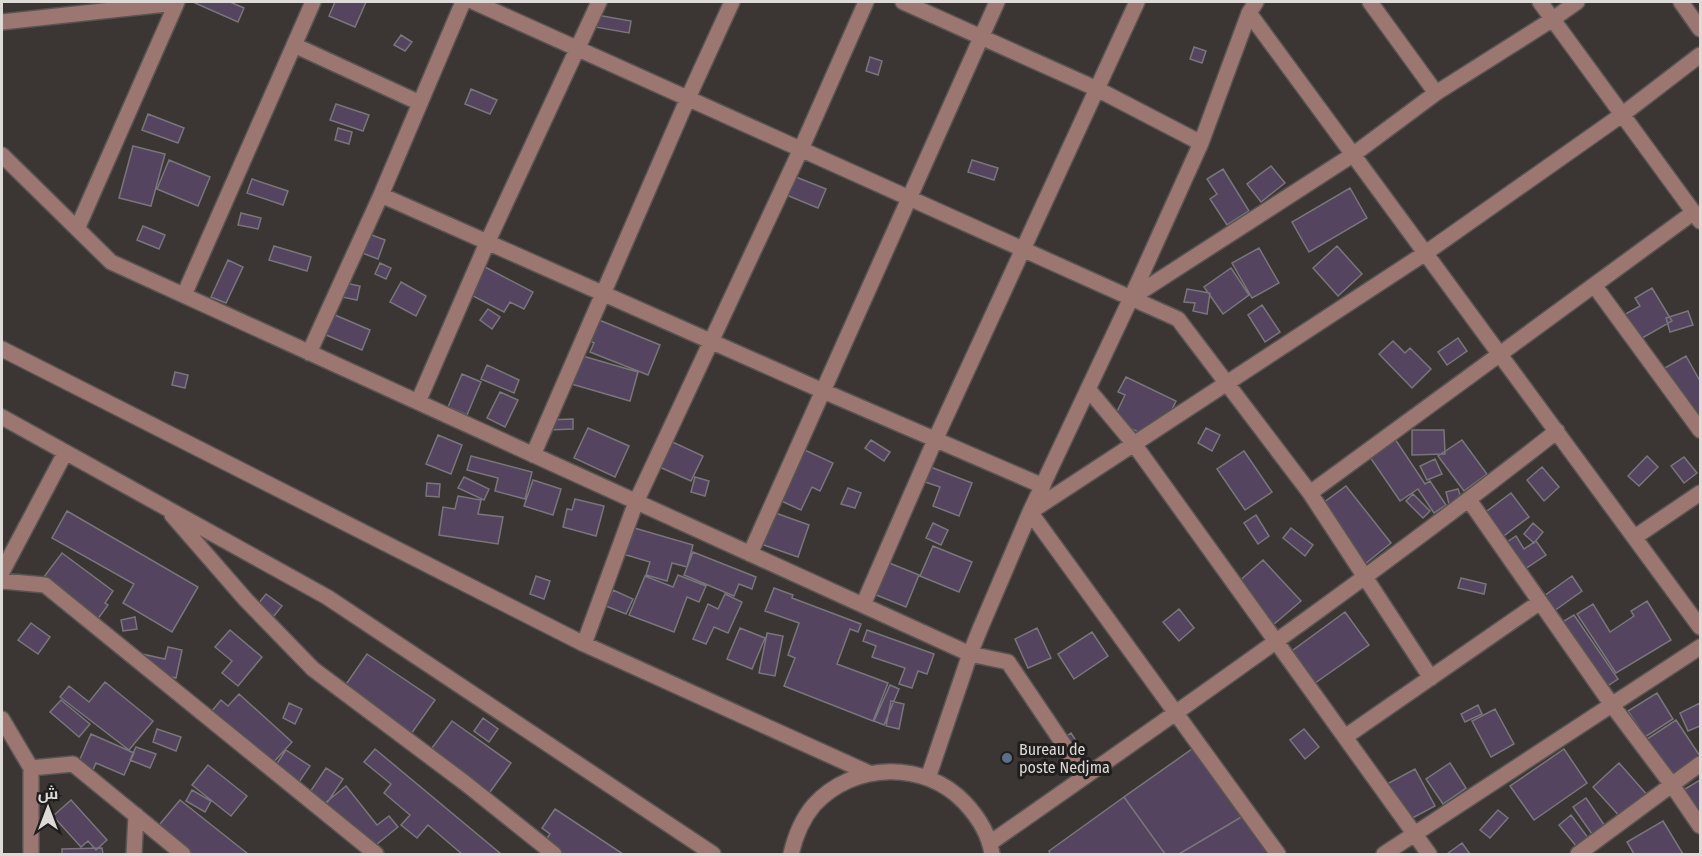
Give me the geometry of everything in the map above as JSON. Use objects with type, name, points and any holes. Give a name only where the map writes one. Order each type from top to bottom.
[{"type":"street","points":[[2,22],[177,2],[77,229]]},
{"type":"street","points":[[183,295],[313,2]]},
{"type":"street","points":[[309,353],[381,195],[463,2]]},
{"type":"street","points":[[474,2],[1178,319],[1310,493],[1431,678]]},
{"type":"street","points":[[418,402],[487,243],[599,2]]},
{"type":"street","points":[[533,455],[732,2]]},
{"type":"street","points":[[584,644],[636,502],[801,149],[866,2]]},
{"type":"street","points":[[903,2],[1097,89],[1201,143]]},
{"type":"street","points":[[750,554],[997,2]]},
{"type":"street","points":[[863,605],[935,440],[1137,2]]},
{"type":"street","points":[[1370,2],[1436,93]]},
{"type":"street","points":[[1310,493],[1594,285],[1697,217],[1540,2]]},
{"type":"street","points":[[1131,298],[1354,154],[1436,93],[1553,20],[1577,2]]},
{"type":"street","points":[[1681,2],[1701,29]]},
{"type":"street","points":[[928,778],[970,654],[1030,512],[1201,143],[1253,7]]},
{"type":"street","points":[[1253,7],[1354,154],[1701,627]]},
{"type":"street","points":[[294,45],[420,103]]},
{"type":"street","points":[[1030,512],[1427,252],[1623,114],[1701,55]]},
{"type":"street","points":[[2,155],[111,262],[970,654],[1008,662],[1085,776]]},
{"type":"street","points":[[381,195],[1043,486]]},
{"type":"street","points":[[1594,285],[1701,430]]},
{"type":"street","points":[[2,349],[584,644],[869,773]]},
{"type":"street","points":[[1088,389],[1134,444],[1429,855]]},
{"type":"street","points":[[2,417],[327,597],[713,855]]},
{"type":"street","points":[[791,855],[795,835],[814,806],[841,784],[869,773],[899,771],[928,778],[955,793],[976,815],[991,849],[1085,776],[1176,713],[1469,500],[1557,431]]},
{"type":"street","points":[[2,572],[66,453]]},
{"type":"street","points":[[1635,537],[1701,493]]},
{"type":"street","points":[[1469,500],[1612,705],[1701,826]]},
{"type":"street","points":[[163,506],[246,600],[313,669],[465,783],[554,855]]},
{"type":"street","points":[[1030,512],[1278,855]]},
{"type":"street","points":[[2,581],[45,585],[376,855]]},
{"type":"street","points":[[1345,737],[1540,602]]},
{"type":"street","points":[[1384,855],[1701,647]]},
{"type":"street","points":[[2,719],[31,768],[31,855]]},
{"type":"street","points":[[31,768],[73,764],[183,855]]},
{"type":"street","points":[[1578,855],[1701,764]]},
{"type":"street","points":[[134,855],[136,814]]},
{"type":"building","points":[[196,2],[230,2],[244,8],[238,22]]},
{"type":"building","points":[[335,2],[366,2],[355,27],[329,16]]},
{"type":"building","points":[[597,15],[631,21],[629,33],[595,27]]},
{"type":"building","points":[[401,35],[412,42],[405,51],[394,45]]},
{"type":"building","points":[[1194,47],[1206,51],[1202,63],[1190,59]]},
{"type":"building","points":[[870,57],[882,61],[878,75],[866,71]]},
{"type":"building","points":[[471,89],[497,100],[490,114],[465,104]]},
{"type":"building","points":[[336,104],[369,115],[363,131],[330,120]]},
{"type":"building","points":[[148,114],[184,128],[178,143],[142,130]]},
{"type":"building","points":[[338,128],[352,132],[349,144],[335,140]]},
{"type":"building","points":[[133,146],[165,154],[151,206],[119,198]]},
{"type":"building","points":[[169,160],[210,177],[198,206],[157,189]]},
{"type":"building","points":[[972,160],[998,168],[994,180],[968,172]]},
{"type":"building","points":[[1271,166],[1285,183],[1261,202],[1247,184]]},
{"type":"building","points":[[1223,169],[1249,211],[1227,225],[1210,199],[1217,194],[1207,179]]},
{"type":"building","points":[[791,175],[826,189],[818,208],[784,194]]},
{"type":"building","points":[[252,179],[288,191],[283,205],[247,193]]},
{"type":"building","points":[[1350,188],[1367,218],[1309,252],[1292,222]]},
{"type":"building","points":[[241,213],[261,218],[258,229],[238,225]]},
{"type":"building","points":[[143,226],[165,235],[159,249],[137,240]]},
{"type":"building","points":[[364,232],[385,240],[378,259],[357,251]]},
{"type":"building","points":[[274,246],[311,257],[307,271],[269,260]]},
{"type":"building","points":[[1337,246],[1362,274],[1338,296],[1313,268]]},
{"type":"building","points":[[1259,248],[1279,283],[1252,298],[1232,263]]},
{"type":"building","points":[[228,260],[243,267],[226,303],[211,297]]},
{"type":"building","points":[[380,263],[391,268],[386,279],[375,274]]},
{"type":"building","points":[[483,266],[533,292],[524,309],[510,302],[504,312],[469,294]]},
{"type":"building","points":[[1231,268],[1249,295],[1223,314],[1204,287]]},
{"type":"building","points":[[401,282],[426,296],[416,316],[390,302]]},
{"type":"building","points":[[345,283],[360,286],[357,300],[342,297]]},
{"type":"building","points":[[1652,288],[1672,321],[1637,341],[1622,316],[1640,306],[1635,298]]},
{"type":"building","points":[[1187,289],[1210,293],[1207,314],[1193,311],[1195,303],[1184,302]]},
{"type":"building","points":[[1262,305],[1280,332],[1265,342],[1248,315]]},
{"type":"building","points":[[488,309],[500,317],[492,329],[480,320]]},
{"type":"building","points":[[1688,311],[1693,325],[1670,332],[1666,318]]},
{"type":"building","points":[[328,312],[370,330],[362,350],[319,332]]},
{"type":"building","points":[[587,315],[660,345],[648,375],[590,352],[594,343],[578,336]]},
{"type":"building","points":[[1458,338],[1467,351],[1447,365],[1438,352]]},
{"type":"building","points":[[1393,341],[1405,353],[1410,348],[1431,369],[1412,388],[1379,354]]},
{"type":"building","points":[[569,352],[638,372],[630,401],[561,381]]},
{"type":"building","points":[[1686,356],[1700,381],[1700,417],[1694,421],[1663,369]]},
{"type":"building","points":[[487,365],[519,380],[514,393],[481,379]]},
{"type":"building","points":[[175,372],[188,375],[185,388],[172,385]]},
{"type":"building","points":[[462,374],[481,382],[467,415],[448,407]]},
{"type":"building","points":[[1126,377],[1176,401],[1161,432],[1151,438],[1113,420],[1125,395],[1118,392]]},
{"type":"building","points":[[500,392],[518,400],[505,427],[487,418]]},
{"type":"building","points":[[573,419],[573,429],[548,430],[547,420]]},
{"type":"building","points":[[588,428],[629,446],[615,477],[574,458]]},
{"type":"building","points":[[1206,428],[1220,435],[1212,451],[1198,443]]},
{"type":"building","points":[[1389,430],[1425,484],[1430,481],[1446,505],[1434,513],[1418,489],[1400,501],[1363,447]]},
{"type":"building","points":[[1412,430],[1444,430],[1445,454],[1412,455]]},
{"type":"building","points":[[438,435],[462,445],[451,474],[426,464]]},
{"type":"building","points":[[666,439],[703,456],[691,481],[655,465]]},
{"type":"building","points":[[871,440],[890,452],[884,461],[865,448]]},
{"type":"building","points":[[1462,440],[1487,474],[1464,491],[1438,456]]},
{"type":"building","points":[[794,445],[833,463],[820,491],[812,487],[801,510],[777,499]]},
{"type":"building","points":[[1244,451],[1272,492],[1245,510],[1217,469]]},
{"type":"building","points":[[471,456],[532,472],[525,499],[495,491],[498,478],[467,470]]},
{"type":"building","points":[[1647,456],[1658,467],[1639,486],[1628,476]]},
{"type":"building","points":[[1684,457],[1697,473],[1684,483],[1671,466]]},
{"type":"building","points":[[1435,459],[1442,474],[1427,480],[1420,466]]},
{"type":"building","points":[[928,466],[972,483],[959,516],[933,506],[940,487],[922,481]]},
{"type":"building","points":[[1542,467],[1559,487],[1544,501],[1527,480]]},
{"type":"building","points":[[464,477],[489,489],[484,500],[458,488]]},
{"type":"building","points":[[695,477],[709,481],[705,496],[691,492]]},
{"type":"building","points":[[533,480],[561,489],[553,515],[524,506]]},
{"type":"building","points":[[427,483],[440,484],[439,497],[426,496]]},
{"type":"building","points":[[1346,486],[1391,543],[1365,564],[1319,506]]},
{"type":"building","points":[[848,488],[861,493],[855,508],[841,504]]},
{"type":"building","points":[[1458,489],[1462,500],[1449,504],[1446,492]]},
{"type":"building","points":[[1511,493],[1529,517],[1497,541],[1479,517]]},
{"type":"building","points":[[1413,494],[1430,511],[1423,518],[1406,501]]},
{"type":"building","points":[[458,496],[481,500],[478,514],[503,517],[498,544],[439,535],[443,507],[455,509]]},
{"type":"building","points":[[575,499],[604,506],[596,536],[563,527],[567,509],[572,510]]},
{"type":"building","points":[[67,511],[198,587],[172,632],[123,603],[134,584],[52,538]]},
{"type":"building","points":[[770,511],[809,525],[798,557],[758,543]]},
{"type":"building","points":[[1256,515],[1269,536],[1258,544],[1244,523]]},
{"type":"building","points":[[933,523],[948,530],[941,545],[926,538]]},
{"type":"building","points":[[1533,523],[1543,532],[1534,543],[1524,534]]},
{"type":"building","points":[[624,525],[693,545],[687,567],[672,563],[667,581],[646,575],[650,562],[616,552]]},
{"type":"building","points":[[1291,528],[1313,545],[1305,556],[1283,538]]},
{"type":"building","points":[[1516,536],[1524,549],[1536,541],[1546,555],[1519,573],[1501,546]]},
{"type":"building","points":[[933,546],[972,562],[959,592],[920,576]]},
{"type":"building","points":[[693,552],[756,577],[752,589],[739,584],[734,596],[684,575]]},
{"type":"building","points":[[62,553],[113,591],[105,603],[108,605],[92,627],[37,586]]},
{"type":"building","points":[[882,560],[919,575],[906,607],[869,592]]},
{"type":"building","points":[[1263,560],[1301,601],[1273,625],[1236,584]]},
{"type":"building","points":[[678,575],[706,586],[699,602],[687,597],[674,632],[629,615],[645,576],[673,587]]},
{"type":"building","points":[[536,576],[550,581],[544,599],[530,594]]},
{"type":"building","points":[[1572,576],[1582,591],[1554,611],[1544,596]]},
{"type":"building","points":[[1461,578],[1486,584],[1484,594],[1458,588]]},
{"type":"building","points":[[774,588],[793,595],[792,598],[861,624],[858,632],[850,629],[837,664],[888,683],[873,721],[784,686],[795,658],[788,655],[799,623],[765,611]]},
{"type":"building","points":[[613,590],[633,599],[626,614],[606,606]]},
{"type":"building","points":[[266,594],[282,606],[274,616],[258,604]]},
{"type":"building","points":[[725,594],[742,602],[728,633],[714,627],[706,644],[693,639],[708,604],[718,609]]},
{"type":"building","points":[[1647,601],[1671,640],[1616,673],[1577,614],[1593,604],[1610,632],[1634,616],[1631,611]]},
{"type":"building","points":[[1179,609],[1194,628],[1179,641],[1163,622]]},
{"type":"building","points":[[1345,612],[1369,645],[1308,688],[1285,656]]},
{"type":"building","points":[[1574,615],[1618,679],[1603,689],[1559,624]]},
{"type":"building","points":[[135,617],[137,629],[123,631],[121,620]]},
{"type":"building","points":[[31,623],[50,637],[38,654],[18,640]]},
{"type":"building","points":[[740,628],[765,638],[752,669],[727,659]]},
{"type":"building","points":[[1037,628],[1051,658],[1028,668],[1015,639]]},
{"type":"building","points":[[230,630],[262,657],[238,686],[222,673],[232,661],[215,647]]},
{"type":"building","points":[[867,630],[934,654],[927,674],[918,671],[912,688],[899,684],[905,668],[872,657],[876,646],[863,641]]},
{"type":"building","points":[[1092,632],[1108,656],[1074,679],[1058,654]]},
{"type":"building","points":[[767,633],[783,636],[775,676],[759,673]]},
{"type":"building","points":[[168,647],[182,650],[176,678],[138,670],[142,654],[165,659]]},
{"type":"building","points":[[367,654],[435,700],[409,737],[342,690]]},
{"type":"building","points":[[105,682],[153,721],[129,750],[60,697],[69,686],[89,702]]},
{"type":"building","points":[[890,685],[899,689],[884,725],[874,721]]},
{"type":"building","points":[[1657,693],[1673,719],[1645,737],[1628,711]]},
{"type":"building","points":[[239,694],[292,742],[270,766],[205,719],[221,700],[228,706]]},
{"type":"building","points":[[61,700],[90,724],[79,737],[50,712]]},
{"type":"building","points":[[891,701],[904,704],[899,729],[886,726]]},
{"type":"building","points":[[289,703],[302,709],[295,724],[283,718]]},
{"type":"building","points":[[1700,703],[1700,726],[1688,731],[1680,713]]},
{"type":"building","points":[[1478,705],[1482,714],[1465,722],[1461,714]]},
{"type":"building","points":[[1495,709],[1514,744],[1491,757],[1472,721]]},
{"type":"building","points":[[483,718],[498,729],[489,742],[474,731]]},
{"type":"building","points":[[1676,720],[1700,759],[1670,780],[1644,741]]},
{"type":"building","points":[[452,721],[511,763],[485,799],[426,756]]},
{"type":"building","points":[[157,729],[181,737],[176,751],[153,742]]},
{"type":"building","points":[[1304,729],[1319,747],[1305,759],[1290,740]]},
{"type":"building","points":[[1071,733],[1085,755],[1072,763],[1058,742]]},
{"type":"building","points":[[91,734],[134,753],[124,775],[96,763],[92,772],[77,766]]},
{"type":"building","points":[[136,747],[156,754],[150,768],[130,760]]},
{"type":"building","points":[[375,749],[501,854],[462,854],[428,825],[417,838],[401,825],[410,815],[384,793],[391,784],[364,762]]},
{"type":"building","points":[[1192,749],[1243,816],[1179,854],[1165,854],[1124,797]]},
{"type":"building","points":[[1564,749],[1587,783],[1534,820],[1510,786]]},
{"type":"building","points":[[286,750],[310,766],[295,788],[271,772]]},
{"type":"building","points":[[1450,763],[1466,788],[1443,804],[1426,779]]},
{"type":"building","points":[[1619,763],[1649,797],[1623,820],[1593,787]]},
{"type":"building","points":[[208,765],[247,796],[231,816],[192,785]]},
{"type":"building","points":[[326,768],[343,779],[323,809],[306,798]]},
{"type":"building","points":[[1415,769],[1435,806],[1405,822],[1385,785]]},
{"type":"building","points":[[1700,780],[1700,821],[1675,795]]},
{"type":"building","points":[[346,786],[377,825],[389,816],[398,827],[366,853],[325,803]]},
{"type":"building","points":[[192,790],[211,801],[205,812],[186,801]]},
{"type":"building","points":[[1124,797],[1165,854],[1050,854],[1049,851]]},
{"type":"building","points":[[1586,798],[1607,829],[1594,837],[1573,807]]},
{"type":"building","points":[[71,800],[107,840],[96,850],[88,841],[81,847],[53,816]]},
{"type":"building","points":[[180,800],[248,854],[186,854],[155,830]]},
{"type":"building","points":[[555,809],[623,854],[549,854],[540,848],[550,834],[542,828]]},
{"type":"building","points":[[1498,810],[1508,818],[1490,838],[1480,830]]},
{"type":"building","points":[[1571,815],[1592,843],[1581,852],[1559,825]]},
{"type":"building","points":[[1243,816],[1270,854],[1179,854]]},
{"type":"building","points":[[1663,821],[1683,854],[1634,854],[1627,842]]},
{"type":"building","points":[[1462,843],[1470,854],[1447,854]]},
{"type":"building","points":[[102,848],[103,854],[62,854],[62,849]]},
{"type":"place","name":"Bureau de poste Nedjma","points":[[1007,758]]}]
